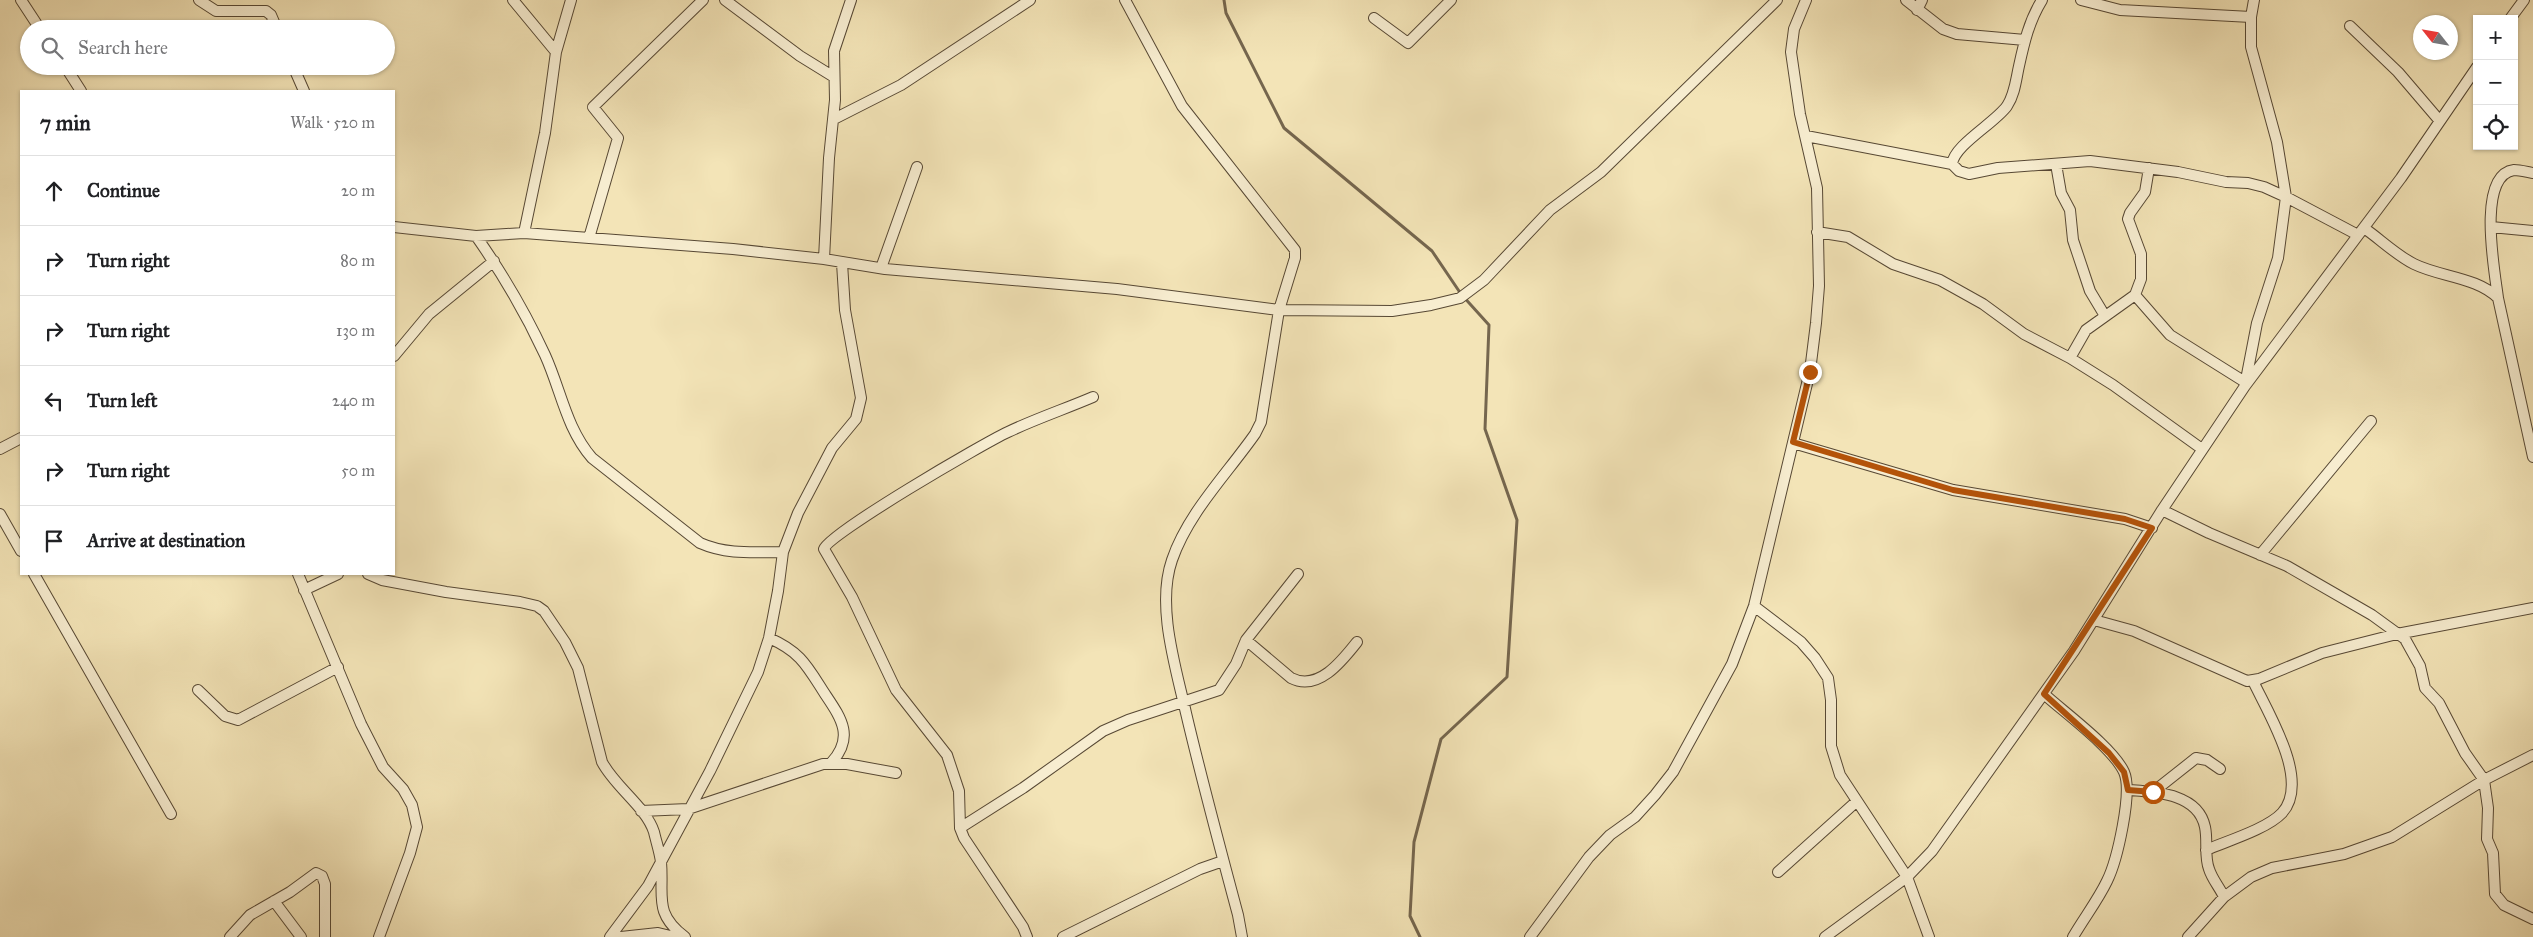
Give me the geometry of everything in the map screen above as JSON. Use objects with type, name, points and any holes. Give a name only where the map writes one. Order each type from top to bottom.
[{"type":"street","points":[[21,0],[34,20]]},
{"type":"street","points":[[199,0],[216,10],[266,11],[273,20]]},
{"type":"street","points":[[513,0],[556,52]]},
{"type":"street","points":[[524,234],[545,133],[556,52],[571,0]]},
{"type":"street","points":[[589,238],[618,138],[593,108],[703,0]]},
{"type":"street","points":[[725,0],[800,56],[834,77]]},
{"type":"street","points":[[824,259],[829,158],[834,119],[834,51],[851,0]]},
{"type":"street","points":[[834,119],[901,85],[1030,0]]},
{"type":"street","points":[[1125,0],[1182,106],[1295,250],[1296,258],[1278,310],[1261,422],[1255,434],[1182,537],[1171,562],[1167,613],[1175,669],[1242,937]]},
{"type":"street","points":[[1374,18],[1408,43],[1451,0]]},
{"type":"street","points":[[395,227],[476,236],[524,234],[732,249],[824,259],[881,268],[1057,286],[1117,289],[1278,310],[1392,312],[1460,298],[1484,280],[1550,210],[1602,172],[1777,0]]},
{"type":"street","points":[[1530,937],[1589,857],[1610,835],[1635,817],[1673,772],[1732,664],[1754,606],[1810,372],[1816,323],[1819,286],[1817,188],[1791,52],[1794,29],[1806,0]]},
{"type":"street","points":[[1906,0],[1920,5],[1943,29],[1957,34],[2025,40]]},
{"type":"street","points":[[1952,164],[1953,159],[1961,150],[2007,107],[2013,95],[2025,40],[2033,15],[2042,0]]},
{"type":"street","points":[[2081,0],[2120,10],[2251,17]]},
{"type":"street","points":[[2245,384],[2257,323],[2278,258],[2286,197],[2278,142],[2251,47],[2251,17],[2254,0]]},
{"type":"street","points":[[2513,15],[2524,0]]},
{"type":"street","points":[[2350,26],[2398,72],[2439,120]]},
{"type":"street","points":[[1825,937],[1907,877],[1937,844],[2044,694],[2094,620],[2162,510],[2245,384],[2401,178],[2473,73]]},
{"type":"street","points":[[71,75],[80,90]]},
{"type":"street","points":[[297,75],[304,90]]},
{"type":"street","points":[[1806,136],[1952,164],[1958,171],[1970,174],[1998,168],[2090,161],[2149,168],[2226,182],[2248,183],[2264,187],[2361,231],[2413,264],[2479,286],[2492,292],[2498,298]]},
{"type":"street","points":[[2056,164],[2062,193],[2070,210],[2075,246],[2090,291],[2105,316]]},
{"type":"street","points":[[881,268],[917,167]]},
{"type":"street","points":[[2070,358],[2086,330],[2135,295],[2142,279],[2141,254],[2128,219],[2130,213],[2145,192],[2149,168]]},
{"type":"street","points":[[2533,172],[2513,170],[2497,181],[2492,196],[2491,227],[2498,298],[2533,457]]},
{"type":"street","points":[[2491,227],[2533,231]]},
{"type":"street","points":[[1817,232],[1848,237],[1893,264],[1940,280],[1983,304],[2038,343],[2070,358],[2202,449]]},
{"type":"street","points":[[476,236],[494,261],[545,355],[570,425],[582,446],[592,458],[700,543],[716,550],[731,552],[783,552]]},
{"type":"street","points":[[395,355],[429,314],[494,261]]},
{"type":"street","points":[[610,937],[648,886],[710,771],[758,672],[769,638],[783,552],[798,512],[832,448],[856,419],[861,408],[862,398],[844,310],[842,263]]},
{"type":"street","points":[[2135,295],[2170,335],[2245,384]]},
{"type":"street","points":[[1027,937],[1023,927],[964,838],[960,828],[959,791],[947,755],[896,690],[852,597],[826,555],[825,545],[865,516],[1006,433],[1093,397]]},
{"type":"street","points":[[2260,555],[2274,535],[2371,420]]},
{"type":"street","points":[[0,449],[20,439]]},
{"type":"street","points":[[1793,442],[1953,490],[2125,519],[2152,528]]},
{"type":"street","points":[[2162,510],[2287,566],[2372,615],[2406,640],[2420,666],[2425,688],[2439,704],[2465,753],[2484,780],[2488,808],[2487,839],[2492,852],[2495,894],[2504,905],[2533,919]]},
{"type":"street","points":[[0,514],[20,549]]},
{"type":"street","points":[[960,828],[1023,788],[1103,731],[1219,690],[1226,681],[1246,640],[1298,574]]},
{"type":"street","points":[[35,575],[171,814]]},
{"type":"street","points":[[298,575],[361,724],[383,767],[402,789],[412,805],[417,827],[410,853],[379,937]]},
{"type":"street","points":[[304,590],[336,575]]},
{"type":"street","points":[[370,575],[382,580],[446,592],[520,602],[538,606],[544,610],[565,642],[578,668],[602,762],[608,775],[641,811],[653,831],[661,861],[662,911],[672,927],[685,937]]},
{"type":"street","points":[[1754,606],[1801,642],[1815,658],[1828,678],[1831,700],[1831,746],[1840,775],[1907,877],[1929,937]]},
{"type":"street","points":[[2094,620],[2134,631],[2241,680],[2253,681],[2322,653],[2397,634],[2533,608]]},
{"type":"street","points":[[769,638],[788,646],[806,663],[842,720],[845,734],[843,744],[832,763]]},
{"type":"street","points":[[1246,640],[1300,682],[1317,679],[1341,664],[1357,642]]},
{"type":"street","points":[[198,690],[225,716],[238,720],[338,667]]},
{"type":"street","points":[[2206,850],[2270,822],[2282,814],[2290,802],[2290,762],[2253,681]]},
{"type":"street","points":[[2044,694],[2109,753],[2124,772],[2128,790],[2119,837],[2107,880],[2073,937]]},
{"type":"street","points":[[2188,937],[2224,896],[2251,876],[2272,868],[2344,854],[2392,837],[2484,780],[2533,755]]},
{"type":"street","points":[[2153,792],[2196,758],[2207,760],[2220,769]]},
{"type":"street","points":[[641,811],[688,809],[728,794],[832,763],[896,773]]},
{"type":"street","points":[[2128,790],[2153,792],[2180,798],[2196,809],[2205,826],[2209,869],[2224,896]]},
{"type":"street","points":[[1778,872],[1857,801]]},
{"type":"street","points":[[1062,937],[1200,869],[1223,860]]},
{"type":"street","points":[[230,937],[250,915],[290,892],[312,874],[319,874],[325,884],[324,937]]},
{"type":"street","points":[[274,901],[301,937]]},
{"type":"street","points":[[621,937],[658,934],[675,937]]},
{"type":"waterway","points":[[1224,0],[1226,13],[1284,128],[1432,251],[1461,294],[1489,325],[1485,429],[1517,520],[1507,677],[1441,739],[1414,842],[1410,916],[1420,937]]},
{"type":"route","points":[[1810,372],[1793,442],[1837,457],[1953,490],[2067,511],[2125,519],[2152,528],[2074,651],[2044,694],[2109,753],[2124,772],[2128,790],[2153,792]]}]
